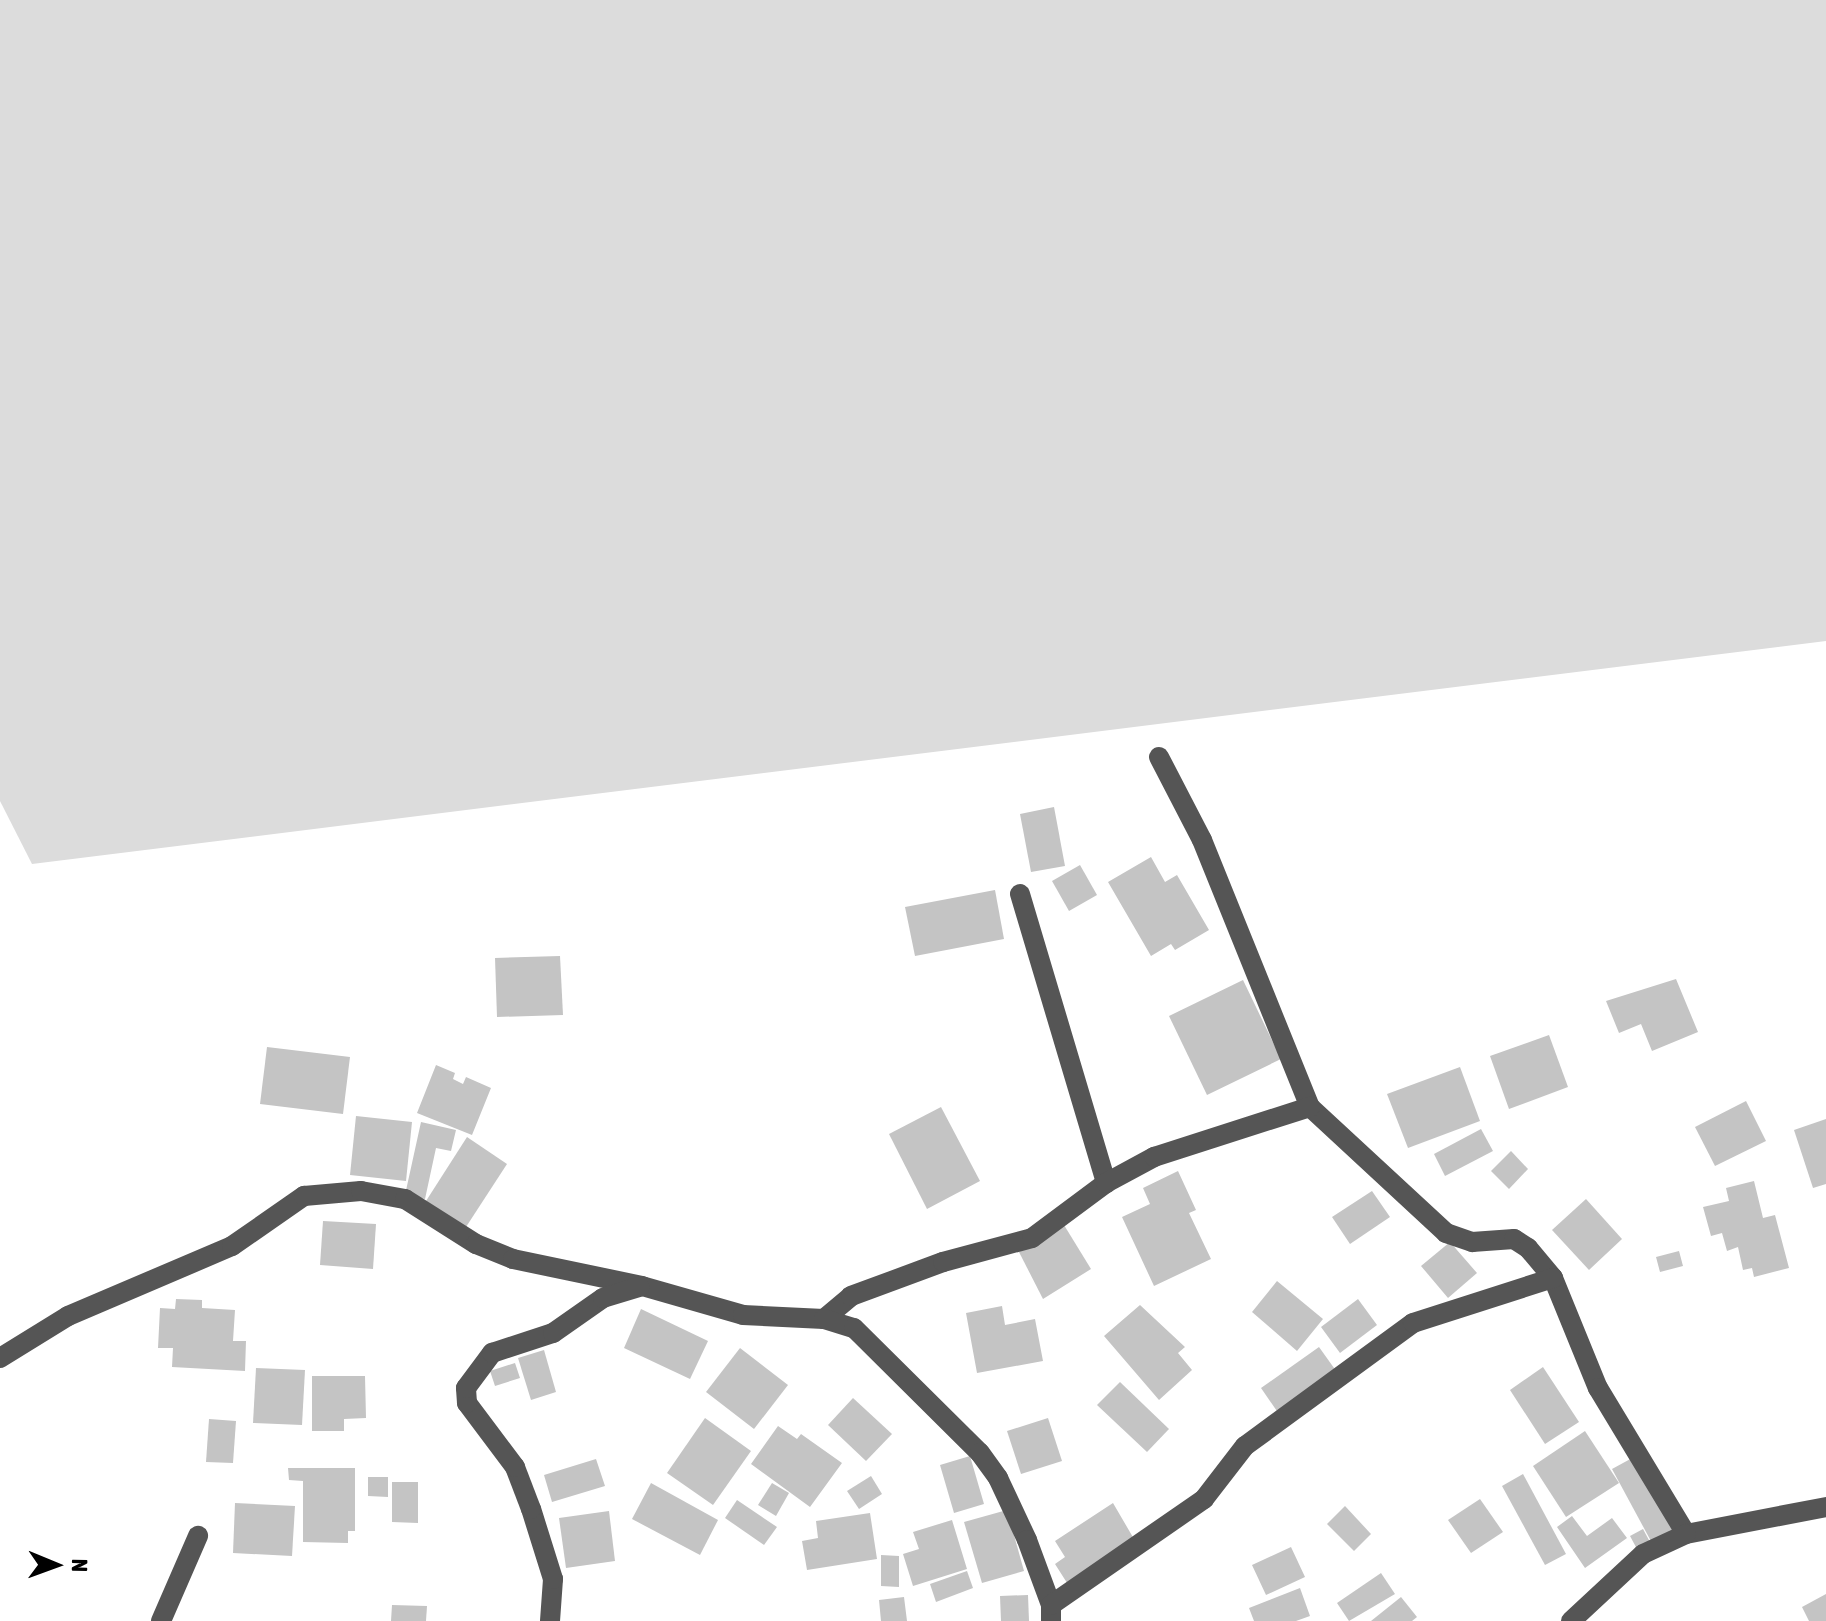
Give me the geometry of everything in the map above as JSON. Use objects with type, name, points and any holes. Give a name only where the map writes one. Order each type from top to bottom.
[{"type":"street","points":[[1159,757],[1202,840],[1310,1107],[1446,1233],[1472,1242],[1514,1239],[1553,1278],[1598,1388],[1686,1534]]},
{"type":"street","points":[[1020,894],[1106,1183]]},
{"type":"street","points":[[824,1319],[851,1296],[943,1262],[1032,1238],[1106,1183],[1190,1142],[1310,1107]]},
{"type":"street","points":[[0,1358],[68,1316],[232,1246],[304,1196],[361,1191],[405,1199],[493,1252],[642,1286],[769,1320],[824,1319],[854,1328],[980,1453],[1010,1500],[1051,1613],[1204,1499],[1245,1446],[1413,1323],[1553,1278]]},
{"type":"street","points":[[550,1621],[553,1579],[536,1521],[515,1467],[467,1403],[466,1388],[492,1353],[553,1333],[603,1298],[642,1286]]},
{"type":"street","points":[[1571,1621],[1596,1614],[1607,1585],[1643,1554],[1686,1534],[1826,1507]]},
{"type":"street","points":[[161,1621],[198,1536]]},
{"type":"shaded area","points":[[0,0],[1826,0],[1826,641],[32,864],[0,801]]},
{"type":"building","points":[[1054,807],[1065,866],[1031,872],[1020,814]]},
{"type":"building","points":[[1151,857],[1165,882],[1177,875],[1209,930],[1175,950],[1171,944],[1151,956],[1108,882]]},
{"type":"building","points":[[1080,865],[1097,895],[1069,911],[1052,881]]},
{"type":"building","points":[[995,890],[1004,939],[915,956],[905,907]]},
{"type":"building","points":[[560,956],[563,1015],[497,1017],[495,958]]},
{"type":"building","points":[[1676,979],[1698,1032],[1652,1051],[1641,1024],[1619,1033],[1606,1001]]},
{"type":"building","points":[[1243,980],[1281,1059],[1207,1095],[1169,1016]]},
{"type":"building","points":[[1549,1035],[1568,1087],[1509,1109],[1490,1056]]},
{"type":"building","points":[[267,1047],[350,1057],[343,1114],[260,1104]]},
{"type":"building","points":[[436,1065],[455,1073],[453,1079],[463,1084],[466,1077],[491,1088],[472,1135],[417,1113]]},
{"type":"building","points":[[1460,1067],[1480,1121],[1408,1148],[1387,1094]]},
{"type":"building","points":[[1746,1101],[1766,1141],[1715,1166],[1695,1127]]},
{"type":"building","points":[[941,1107],[980,1181],[927,1209],[889,1134]]},
{"type":"building","points":[[356,1116],[412,1122],[406,1181],[350,1175]]},
{"type":"building","points":[[1826,1119],[1826,1184],[1813,1188],[1794,1130]]},
{"type":"building","points":[[421,1122],[456,1130],[451,1151],[436,1148],[425,1199],[405,1195]]},
{"type":"building","points":[[1481,1129],[1493,1151],[1445,1176],[1434,1154]]},
{"type":"building","points":[[467,1137],[507,1164],[466,1227],[426,1201]]},
{"type":"building","points":[[1511,1151],[1528,1169],[1509,1189],[1491,1171]]},
{"type":"building","points":[[1178,1171],[1196,1210],[1189,1213],[1211,1259],[1154,1286],[1122,1217],[1150,1204],[1143,1188]]},
{"type":"building","points":[[1754,1181],[1763,1218],[1775,1215],[1789,1268],[1754,1277],[1752,1268],[1743,1270],[1738,1247],[1727,1251],[1722,1233],[1711,1236],[1703,1207],[1729,1201],[1726,1188]]},
{"type":"building","points":[[1372,1191],[1390,1217],[1350,1244],[1332,1217]]},
{"type":"building","points":[[1586,1199],[1622,1239],[1589,1270],[1552,1230]]},
{"type":"building","points":[[323,1221],[376,1224],[373,1269],[320,1265]]},
{"type":"building","points":[[1064,1225],[1091,1269],[1043,1299],[1019,1252]]},
{"type":"building","points":[[1450,1242],[1477,1273],[1448,1298],[1421,1266]]},
{"type":"building","points":[[1679,1251],[1683,1266],[1660,1272],[1656,1257]]},
{"type":"building","points":[[1277,1281],[1323,1319],[1297,1351],[1252,1312]]},
{"type":"building","points":[[176,1299],[202,1300],[202,1308],[235,1310],[233,1341],[246,1341],[245,1371],[172,1367],[173,1348],[158,1348],[160,1308],[175,1309]]},
{"type":"building","points":[[1358,1299],[1377,1325],[1340,1353],[1321,1327]]},
{"type":"building","points":[[1140,1305],[1185,1347],[1178,1353],[1192,1370],[1159,1400],[1104,1336]]},
{"type":"building","points":[[1002,1306],[1005,1325],[1035,1319],[1043,1361],[977,1373],[966,1313]]},
{"type":"building","points":[[641,1309],[708,1341],[690,1379],[624,1348]]},
{"type":"building","points":[[1319,1347],[1339,1375],[1281,1417],[1261,1388]]},
{"type":"building","points":[[740,1348],[788,1385],[754,1429],[706,1392]]},
{"type":"building","points":[[544,1350],[556,1392],[531,1400],[518,1358]]},
{"type":"building","points":[[515,1363],[520,1378],[495,1386],[490,1371]]},
{"type":"building","points":[[1543,1367],[1579,1422],[1545,1444],[1510,1390]]},
{"type":"building","points":[[256,1368],[305,1370],[302,1425],[253,1423]]},
{"type":"building","points":[[312,1376],[365,1376],[366,1418],[344,1419],[344,1431],[312,1431]]},
{"type":"building","points":[[1120,1382],[1169,1429],[1147,1452],[1097,1405]]},
{"type":"building","points":[[853,1398],[892,1434],[866,1461],[828,1425]]},
{"type":"building","points":[[705,1418],[751,1451],[713,1505],[667,1473]]},
{"type":"building","points":[[1048,1418],[1062,1461],[1021,1474],[1007,1431]]},
{"type":"building","points":[[209,1419],[236,1421],[233,1463],[206,1462]]},
{"type":"building","points":[[778,1426],[797,1439],[801,1434],[842,1463],[810,1507],[751,1464]]},
{"type":"building","points":[[1585,1431],[1619,1483],[1566,1517],[1533,1466]]},
{"type":"building","points":[[970,1456],[984,1504],[954,1513],[940,1465]]},
{"type":"building","points":[[1634,1457],[1674,1530],[1652,1543],[1612,1469]]},
{"type":"building","points":[[596,1459],[605,1486],[552,1502],[544,1475]]},
{"type":"building","points":[[288,1468],[355,1468],[355,1531],[348,1531],[348,1543],[303,1542],[303,1481],[289,1480]]},
{"type":"building","points":[[1523,1474],[1566,1554],[1545,1565],[1502,1486]]},
{"type":"building","points":[[871,1476],[882,1494],[859,1509],[847,1491]]},
{"type":"building","points":[[368,1477],[388,1477],[388,1497],[368,1496]]},
{"type":"building","points":[[392,1482],[418,1482],[418,1523],[392,1522]]},
{"type":"building","points":[[651,1483],[718,1520],[700,1555],[632,1519]]},
{"type":"building","points":[[772,1483],[789,1493],[776,1516],[758,1505]]},
{"type":"building","points":[[1480,1499],[1503,1532],[1471,1553],[1448,1520]]},
{"type":"building","points":[[737,1500],[777,1527],[764,1545],[725,1518]]},
{"type":"building","points":[[235,1503],[295,1506],[292,1556],[233,1553]]},
{"type":"building","points":[[1113,1503],[1134,1539],[1069,1586],[1055,1564],[1065,1557],[1055,1541]]},
{"type":"building","points":[[1345,1506],[1371,1534],[1354,1551],[1327,1524]]},
{"type":"building","points":[[1007,1510],[1024,1571],[982,1583],[964,1522]]},
{"type":"building","points":[[609,1511],[615,1561],[566,1568],[559,1518]]},
{"type":"building","points":[[870,1513],[877,1559],[807,1570],[802,1541],[818,1538],[816,1521]]},
{"type":"building","points":[[1572,1516],[1587,1536],[1612,1518],[1627,1538],[1585,1568],[1557,1527]]},
{"type":"building","points":[[952,1520],[967,1569],[913,1586],[903,1554],[919,1549],[913,1532]]},
{"type":"building","points":[[1643,1529],[1650,1542],[1637,1549],[1630,1536]]},
{"type":"building","points":[[1291,1547],[1305,1577],[1266,1595],[1252,1565]]},
{"type":"building","points":[[881,1555],[899,1556],[899,1587],[881,1586]]},
{"type":"building","points":[[967,1571],[973,1588],[936,1602],[930,1584]]},
{"type":"building","points":[[1381,1573],[1395,1594],[1349,1621],[1337,1603]]},
{"type":"building","points":[[1300,1588],[1310,1616],[1296,1621],[1254,1621],[1249,1608]]},
{"type":"building","points":[[1826,1594],[1826,1621],[1809,1621],[1802,1607]]},
{"type":"building","points":[[1028,1595],[1029,1621],[1001,1621],[1000,1596]]},
{"type":"building","points":[[904,1597],[907,1621],[881,1621],[879,1600]]},
{"type":"building","points":[[1401,1597],[1417,1617],[1412,1621],[1371,1621]]},
{"type":"building","points":[[392,1605],[427,1606],[426,1621],[391,1621]]}]
